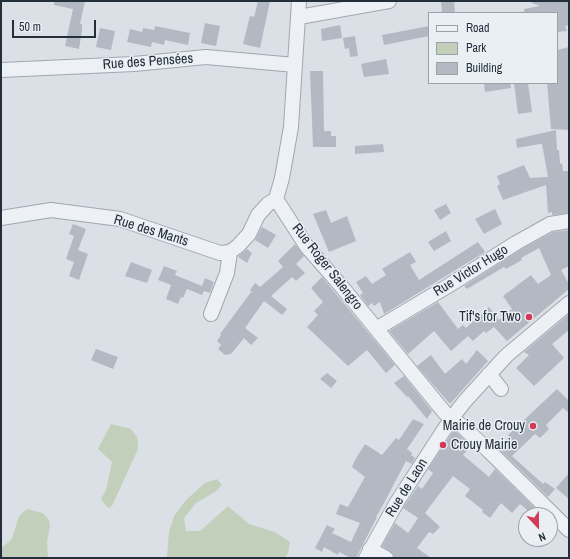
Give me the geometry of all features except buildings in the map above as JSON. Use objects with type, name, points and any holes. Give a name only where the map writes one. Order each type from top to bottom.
[{"type":"street","points":[[211,314],[227,272],[230,252],[238,246],[248,234],[258,215],[268,204],[276,199],[282,178],[291,127],[299,1]]},
{"type":"street","points":[[299,16],[389,1]]},
{"type":"street","name":"Rue des Pensées","points":[[1,70],[134,64],[206,58],[295,65]]},
{"type":"street","name":"Rue Roger Salengro","points":[[276,199],[307,247],[440,408],[451,419],[462,426],[569,530]]},
{"type":"street","name":"Rue des Mants","points":[[1,218],[51,210],[120,219],[220,253],[230,252]]},
{"type":"street","name":"Rue Victor Hugo","points":[[376,329],[516,243],[550,224],[569,221]]},
{"type":"street","name":"Rue de Laon","points":[[368,554],[397,502],[451,419],[506,356],[569,303]]},
{"type":"street","points":[[489,374],[501,389]]},
{"type":"street","points":[[368,554],[386,558]]},
{"type":"green space","points":[[111,424],[131,429],[137,437],[138,449],[112,506],[109,508],[101,499],[106,490],[112,462],[98,449]]},
{"type":"green space","points":[[217,479],[222,485],[215,492],[196,503],[184,518],[186,531],[200,531],[228,506],[249,524],[275,532],[290,542],[288,553],[285,558],[167,558],[169,532],[174,516],[187,499],[205,483]]},
{"type":"green space","points":[[27,509],[43,513],[49,520],[50,526],[47,541],[48,558],[1,558],[1,547],[12,539],[19,516]]},
{"type":"place","name":"Tif's for Two","points":[[529,317]]},
{"type":"place","name":"Mairie de Crouy","points":[[533,426]]},
{"type":"place","name":"Crouy Mairie","points":[[443,445]]}]
